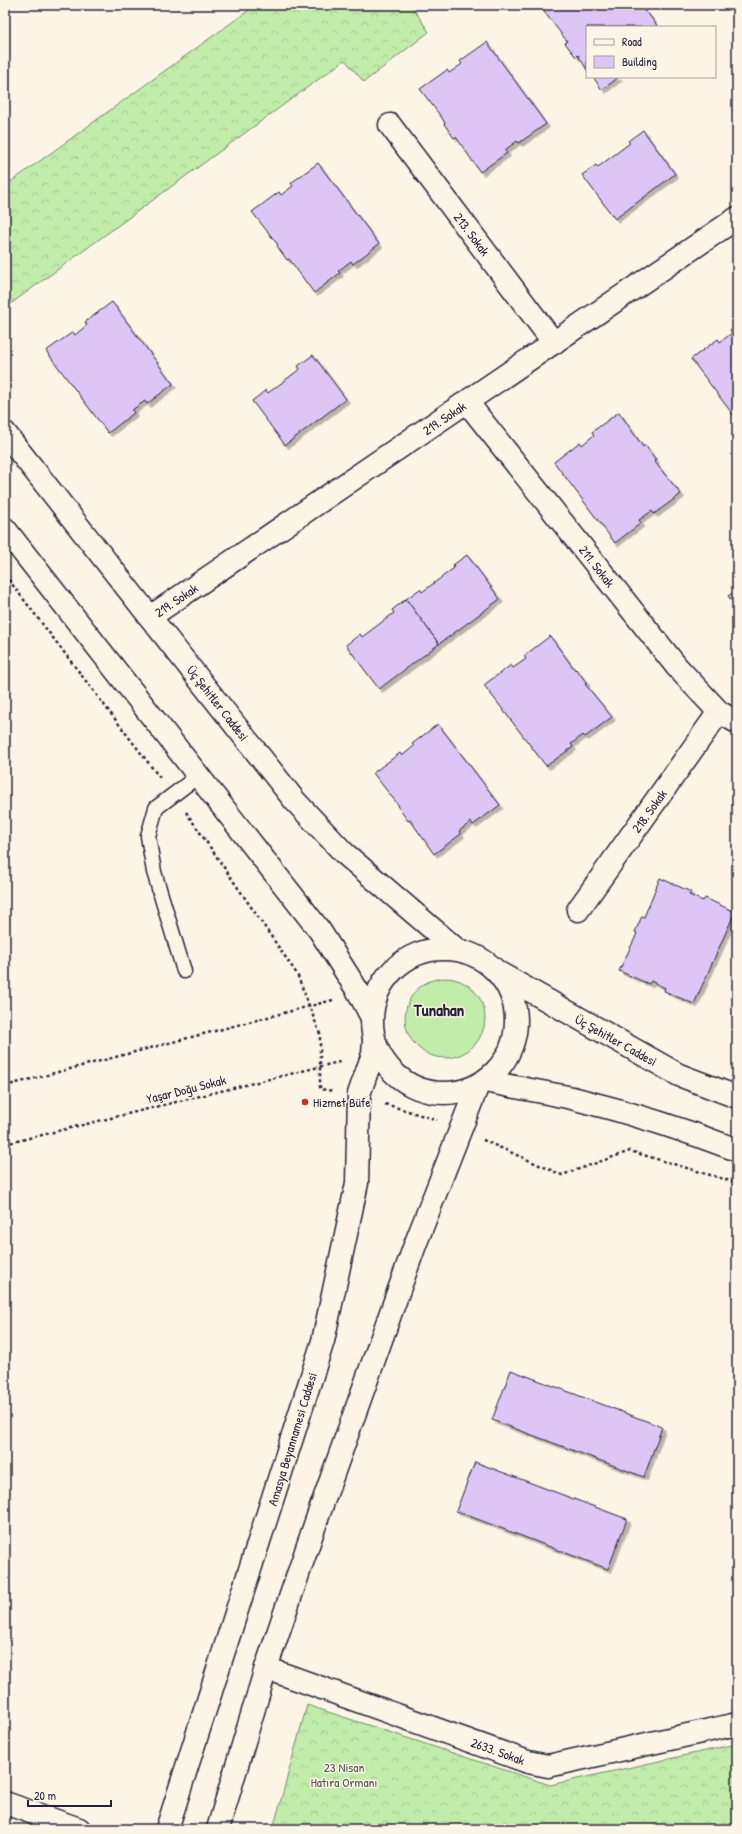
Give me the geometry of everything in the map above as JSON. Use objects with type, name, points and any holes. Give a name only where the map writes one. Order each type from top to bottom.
[{"type":"main road","name":"213. Sokak","points":[[390,124],[554,343]]},
{"type":"main road","name":"219. Sokak","points":[[150,617],[737,218]]},
{"type":"main road","name":"211. Sokak","points":[[467,402],[677,667],[728,717]]},
{"type":"main road","name":"Üç Şehitler Caddesi","points":[[5,433],[295,802],[344,853],[456,949]]},
{"type":"main road","points":[[5,529],[320,932],[359,993],[371,1016]]},
{"type":"main road","name":"218. Sokak","points":[[578,910],[728,717]]},
{"type":"main road","points":[[431,949],[456,949],[487,962],[499,974],[512,994],[517,1018],[514,1042],[503,1064],[482,1083],[465,1091],[442,1094],[420,1089],[399,1078],[373,1048],[371,1016],[376,992],[389,972],[408,957],[431,949]]},
{"type":"main road","name":"Üç Şehitler Caddesi","points":[[499,974],[679,1075],[737,1097]]},
{"type":"main road","name":"Amasya Beyannamesi Caddesi","points":[[167,1829],[323,1341],[357,1183],[359,1094],[373,1048]]},
{"type":"main road","points":[[482,1083],[570,1098],[624,1112],[689,1132],[737,1150]]},
{"type":"main road","points":[[218,1829],[266,1668],[318,1516],[418,1238],[482,1083]]},
{"type":"main road","name":"2633. Sokak","points":[[266,1668],[528,1762],[548,1766],[737,1724]]},
{"type":"main road","points":[[5,1803],[79,1829]]},
{"type":"lane","points":[[184,971],[154,872],[148,836],[156,808],[198,776]]},
{"type":"path","points":[[5,575],[173,794],[297,974],[320,1034],[320,1089]]},
{"type":"path","points":[[5,1086],[359,993]]},
{"type":"path","name":"Yaşar Doğu Sokak","points":[[5,1144],[320,1067],[373,1048]]},
{"type":"path","points":[[380,1102],[436,1120]]},
{"type":"path","points":[[479,1139],[562,1175],[630,1150],[737,1183]]},
{"type":"green space","points":[[256,5],[411,5],[429,32],[364,82],[345,60],[5,308],[5,186]]},
{"type":"green space","points":[[445,978],[460,981],[473,990],[482,1003],[485,1018],[482,1033],[473,1046],[460,1055],[445,1058],[430,1055],[417,1046],[408,1033],[405,1018],[408,1003],[417,990],[430,981]]},
{"type":"green space","name":"23 Nisan Hatıra Ormanı","points":[[307,1705],[550,1785],[737,1744],[737,1829],[273,1829]]},
{"type":"building","points":[[546,5],[642,5],[642,8],[657,26],[586,26],[586,68],[578,55],[576,57],[565,43],[567,41],[541,8]]},
{"type":"building","points":[[487,42],[546,124],[519,143],[517,141],[505,150],[507,153],[480,172],[420,89],[447,70],[449,73],[462,64],[460,61]]},
{"type":"building","points":[[594,78],[618,78],[602,90]]},
{"type":"building","points":[[643,130],[675,174],[615,219],[582,175],[596,165],[598,167],[630,143],[628,141]]},
{"type":"building","points":[[318,163],[379,244],[353,264],[351,261],[338,271],[340,273],[314,293],[289,259],[287,260],[277,246],[278,245],[252,212],[279,192],[281,195],[293,186],[291,183]]},
{"type":"building","points":[[112,302],[173,384],[147,404],[145,401],[132,410],[134,413],[108,433],[46,351],[73,332],[75,335],[87,325],[85,322]]},
{"type":"building","points":[[737,324],[737,420],[691,359],[718,339],[720,342],[732,333],[730,330]]},
{"type":"building","points":[[313,355],[346,399],[285,445],[252,401],[266,390],[268,393],[300,369],[298,366]]},
{"type":"building","points":[[619,412],[643,447],[645,445],[656,460],[654,461],[681,494],[654,514],[652,511],[639,520],[641,523],[615,543],[554,462],[580,442],[582,445],[594,435],[592,432]]},
{"type":"building","points":[[467,555],[500,599],[439,644],[406,599],[420,589],[422,592],[454,568],[453,565]]},
{"type":"building","points":[[737,590],[737,608],[728,596]]},
{"type":"building","points":[[406,599],[439,644],[379,689],[346,645],[360,634],[362,637],[394,613],[392,610]]},
{"type":"building","points":[[550,636],[575,670],[576,669],[587,683],[585,684],[612,717],[585,737],[583,735],[571,744],[573,747],[546,766],[484,685],[511,665],[513,668],[526,659],[524,656]]},
{"type":"building","points":[[438,724],[500,805],[473,825],[471,822],[459,831],[461,834],[434,854],[410,820],[408,821],[398,807],[399,806],[373,773],[400,753],[402,756],[414,746],[412,744]]},
{"type":"building","points":[[660,878],[691,892],[689,895],[703,901],[705,898],[735,912],[694,1004],[664,991],[665,988],[651,981],[649,984],[619,971],[635,938],[637,933],[635,932],[642,916],[644,917]]},
{"type":"building","points":[[511,1370],[662,1427],[644,1477],[492,1420]]},
{"type":"building","points":[[475,1462],[627,1519],[608,1569],[456,1511]]},
{"type":"place","name":"Hizmet Büfe","points":[[305,1102]]},
{"type":"district","name":"Tunahan","points":[[439,1009]]}]
